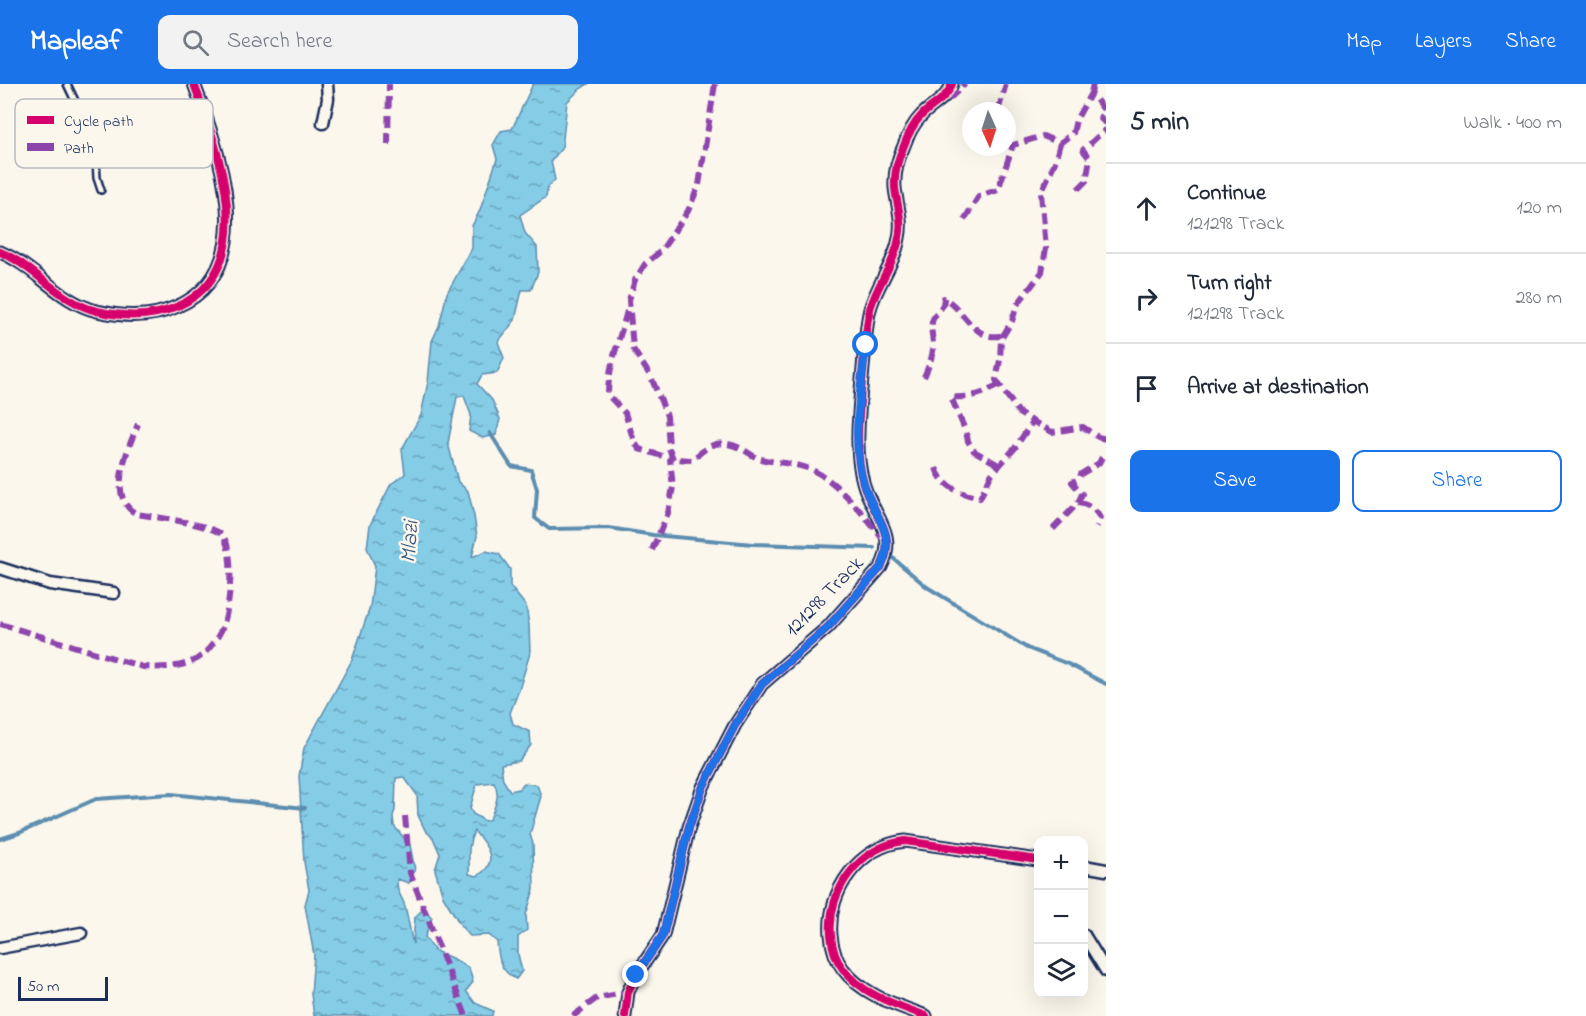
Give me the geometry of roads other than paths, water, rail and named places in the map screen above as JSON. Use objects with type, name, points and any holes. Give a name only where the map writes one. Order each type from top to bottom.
[{"type":"street","points":[[194,84],[200,99]]},
{"type":"street","points":[[323,123],[328,99],[327,84]]},
{"type":"street","name":"121298 Track","points":[[625,1016],[628,992],[636,975],[663,935],[689,827],[703,787],[735,725],[762,684],[828,627],[881,567],[885,559],[888,549],[883,523],[863,484],[858,451],[859,413],[870,312],[876,290],[893,258],[899,238],[901,222],[895,171],[902,149],[912,127],[948,92],[952,84]]},
{"type":"street","points":[[0,252],[16,259],[73,302],[95,311],[137,315],[155,314],[194,299],[207,286],[218,267],[226,242],[228,209],[223,173],[213,135]]},
{"type":"street","points":[[0,568],[50,584],[114,593]]},
{"type":"street","points":[[926,1016],[871,993],[857,984],[839,964],[832,946],[831,912],[834,900],[853,868],[886,845],[905,842],[1034,859]]},
{"type":"street","points":[[1088,867],[1106,870]]},
{"type":"street","points":[[0,948],[81,933]]},
{"type":"street","points":[[1088,943],[1106,971]]},
{"type":"lane","points":[[67,84],[74,99]]},
{"type":"lane","points":[[96,168],[101,190]]},
{"type":"water","name":"Mlazi","points":[[533,84],[588,84],[567,102],[562,148],[551,161],[555,180],[548,187],[546,197],[520,215],[525,233],[537,247],[538,272],[531,290],[522,290],[515,320],[498,342],[504,358],[497,373],[482,375],[477,384],[492,400],[500,419],[496,435],[483,438],[469,431],[471,415],[464,396],[457,397],[448,443],[458,482],[468,491],[474,516],[477,536],[472,557],[486,551],[499,554],[510,569],[510,586],[526,606],[529,625],[530,653],[510,713],[513,724],[530,732],[531,745],[519,761],[501,764],[503,780],[510,791],[519,789],[524,783],[537,785],[541,796],[530,834],[533,844],[534,889],[526,915],[527,930],[518,937],[518,954],[522,971],[516,979],[510,976],[501,964],[497,942],[489,935],[470,936],[461,926],[443,896],[435,870],[440,854],[418,815],[417,795],[404,777],[396,778],[394,826],[410,845],[415,870],[409,883],[397,879],[397,884],[405,906],[413,944],[415,917],[424,908],[432,918],[425,937],[435,951],[469,968],[473,982],[466,991],[475,1003],[493,1011],[492,1016],[314,1016],[311,994],[314,955],[305,905],[309,890],[304,862],[299,776],[304,748],[352,660],[370,607],[375,566],[367,548],[370,525],[391,484],[405,474],[402,449],[421,415],[428,382],[432,341],[439,326],[447,293],[472,248],[472,226],[480,210],[497,159],[493,145],[501,131],[512,129]],"holes":[[[494,782],[497,791],[496,800],[490,819],[485,821],[473,814],[470,808],[477,784]],[[474,831],[487,848],[490,860],[484,871],[477,876],[469,874],[469,848]]]},
{"type":"waterway","points":[[490,433],[511,466],[531,470],[537,489],[535,518],[549,529],[609,528],[653,535],[753,544],[874,548]]},
{"type":"waterway","points":[[893,558],[927,587],[1027,648],[1068,664],[1106,684]]},
{"type":"waterway","points":[[0,839],[96,799],[171,794],[305,808]]}]
